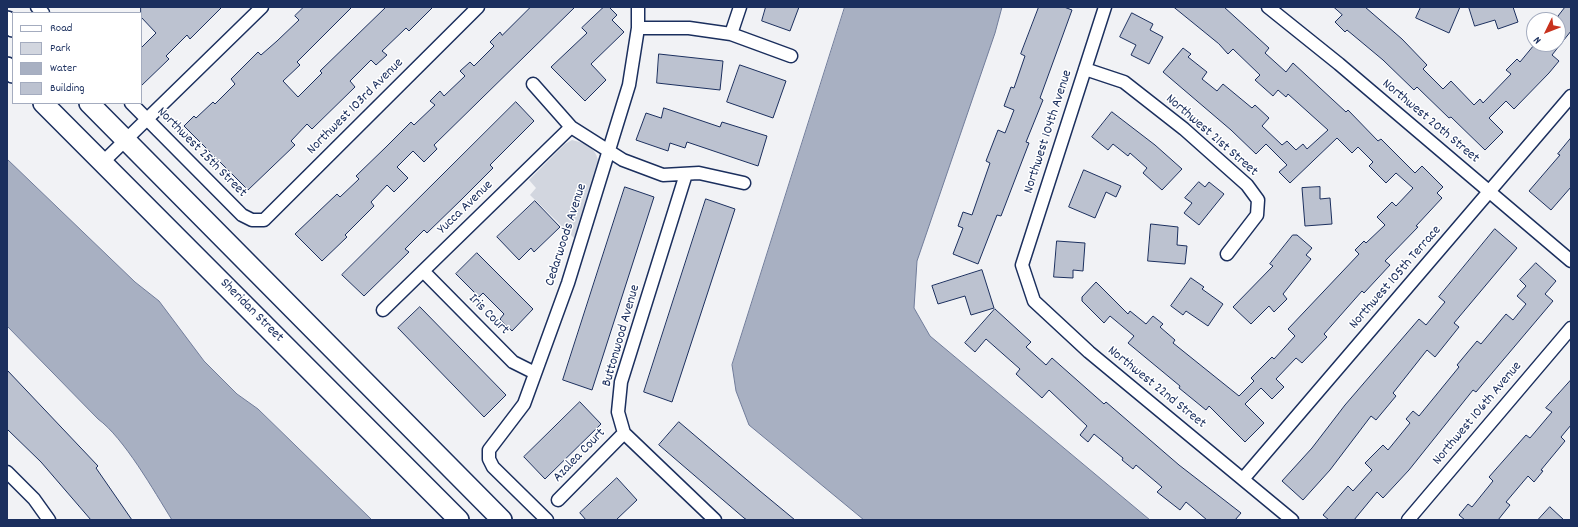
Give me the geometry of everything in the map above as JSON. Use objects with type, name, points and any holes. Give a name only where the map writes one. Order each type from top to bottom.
[{"type":"main road","name":"Sheridan Street","points":[[44,104],[459,520]]},
{"type":"main road","points":[[89,104],[502,520]]},
{"type":"street","points":[[103,162],[148,120],[262,7]]},
{"type":"street","name":"Northwest 103rd Avenue","points":[[252,220],[264,220],[478,7]]},
{"type":"street","name":"Cedarwoods Avenue","points":[[545,518],[493,467],[489,459],[489,450],[524,404],[568,283],[629,85],[638,28],[638,7]]},
{"type":"street","points":[[730,34],[740,7]]},
{"type":"street","name":"Northwest 104th Avenue","points":[[1022,266],[1105,7]]},
{"type":"street","name":"Northwest 20th Street","points":[[1268,7],[1571,261]]},
{"type":"street","points":[[638,28],[689,28],[730,34],[792,56]]},
{"type":"street","name":"Northwest 21st Street","points":[[1085,69],[1124,82],[1184,129],[1247,184],[1258,200],[1257,215],[1227,254]]},
{"type":"street","points":[[532,84],[571,127],[623,160],[663,174],[699,173],[744,183]]},
{"type":"street","name":"Northwest 105th Terrace","points":[[1243,479],[1571,96]]},
{"type":"street","name":"Northwest 25th Street","points":[[132,104],[242,215],[252,220]]},
{"type":"street","name":"Yucca Avenue","points":[[383,310],[571,127]]},
{"type":"street","name":"Buttonwood Avenue","points":[[624,433],[618,412],[621,382],[686,174]]},
{"type":"street","name":"Northwest 22nd Street","points":[[1022,266],[1034,302],[1089,352],[1292,520]]},
{"type":"street","name":"Iris Court","points":[[423,271],[513,362],[535,373]]},
{"type":"street","name":"Northwest 106th Avenue","points":[[1408,520],[1571,328]]},
{"type":"street","points":[[624,433],[715,520]]},
{"type":"street","name":"Azalea Court","points":[[558,500],[624,433]]},
{"type":"street","points":[[7,472],[34,499],[49,520]]},
{"type":"green space","points":[[572,140],[589,146],[597,156],[598,160],[574,238],[530,195],[536,188],[529,180],[565,144]]},
{"type":"water","points":[[845,7],[1002,7],[995,33],[917,261],[914,308],[930,336],[1150,520],[864,520],[749,425],[736,391],[732,365]]},
{"type":"water","points":[[7,159],[135,282],[159,301],[204,361],[237,394],[258,409],[372,520],[172,520],[148,480],[118,439],[7,326]]},
{"type":"building","points":[[141,7],[222,7],[190,39],[187,35],[166,56],[169,59],[142,85],[142,47],[156,33],[142,18]]},
{"type":"building","points":[[304,7],[352,7],[297,62],[300,65],[283,81],[298,97],[322,73],[320,71],[386,7],[433,7],[409,31],[406,28],[382,51],[387,55],[376,65],[371,60],[350,81],[355,87],[312,129],[307,124],[291,141],[295,145],[248,190],[184,126],[194,116],[196,118],[213,102],[215,104],[235,84],[231,79],[258,52],[261,55],[299,20],[295,16]]},
{"type":"building","points":[[531,7],[575,7],[434,145],[437,149],[424,162],[413,151],[397,167],[408,178],[394,192],[387,185],[371,202],[374,206],[345,235],[347,237],[322,261],[295,234],[337,194],[340,197],[359,179],[356,176],[411,122],[414,125],[435,105],[430,101],[440,91],[444,96],[465,76],[460,71],[470,62],[474,66],[494,46],[490,42],[500,32],[502,35]]},
{"type":"building","points":[[604,7],[609,7],[617,15],[612,20],[624,32],[591,64],[606,80],[585,101],[551,67],[587,33],[582,28]]},
{"type":"building","points":[[766,7],[799,7],[790,31],[762,21]]},
{"type":"building","points":[[1039,7],[1064,7],[1072,10],[1040,98],[1043,100],[1026,142],[1029,143],[1001,216],[997,215],[978,264],[953,254],[963,228],[958,226],[963,212],[972,215],[990,163],[986,161],[998,130],[1005,133],[1014,110],[1004,106],[1011,87],[1014,88],[1025,56],[1021,54]]},
{"type":"building","points":[[1174,7],[1224,7],[1269,48],[1265,53],[1286,72],[1293,63],[1346,112],[1348,110],[1378,141],[1381,139],[1415,173],[1422,166],[1443,187],[1437,193],[1442,198],[1416,226],[1418,227],[1385,261],[1390,265],[1364,293],[1362,291],[1324,334],[1327,337],[1302,363],[1296,358],[1276,379],[1284,387],[1272,399],[1261,388],[1245,404],[1264,423],[1245,442],[1209,406],[1206,410],[1179,388],[1180,386],[1128,343],[1134,336],[1110,316],[1104,323],[1082,301],[1082,297],[1096,282],[1128,314],[1130,311],[1146,324],[1153,316],[1163,324],[1160,327],[1175,340],[1173,343],[1239,396],[1254,381],[1251,378],[1272,357],[1274,359],[1295,336],[1288,329],[1359,254],[1355,250],[1364,241],[1366,243],[1385,225],[1377,217],[1392,202],[1396,206],[1413,188],[1396,173],[1386,183],[1369,166],[1373,162],[1358,147],[1352,153],[1337,138],[1290,183],[1279,172],[1287,165],[1266,144],[1256,154],[1231,130],[1163,72],[1183,48],[1191,54],[1188,57],[1207,72],[1202,79],[1217,91],[1223,84],[1252,108],[1255,105],[1269,118],[1262,126],[1282,145],[1287,141],[1296,150],[1303,144],[1307,149],[1328,130],[1288,94],[1286,97],[1278,90],[1273,96],[1255,80],[1260,75],[1233,49],[1228,54],[1219,44]]},
{"type":"building","points":[[1334,7],[1365,7],[1402,39],[1427,65],[1423,69],[1443,89],[1451,81],[1474,105],[1480,99],[1483,103],[1511,74],[1506,70],[1517,59],[1520,62],[1528,52],[1554,52],[1552,55],[1559,61],[1514,109],[1506,101],[1489,118],[1503,132],[1485,150],[1417,87],[1414,90],[1383,60],[1347,30],[1345,32],[1335,22],[1342,15]]},
{"type":"building","points":[[1421,7],[1460,7],[1449,33],[1416,18]]},
{"type":"building","points":[[1469,7],[1513,7],[1518,22],[1498,29],[1495,20],[1475,26]]},
{"type":"building","points":[[1565,7],[1571,7],[1571,31],[1566,37],[1566,12],[1561,12]]},
{"type":"building","points":[[1132,13],[1153,24],[1150,30],[1163,37],[1149,64],[1131,55],[1136,45],[1120,37]]},
{"type":"building","points":[[659,54],[723,61],[720,90],[657,83]]},
{"type":"building","points":[[740,65],[786,81],[773,118],[727,102]]},
{"type":"building","points":[[516,102],[534,121],[490,165],[493,168],[462,199],[427,233],[424,230],[405,249],[409,252],[364,296],[342,275]]},
{"type":"building","points":[[664,108],[720,127],[722,122],[767,136],[758,166],[687,142],[685,148],[670,143],[668,151],[636,140],[646,113],[661,118]]},
{"type":"building","points":[[1112,112],[1155,145],[1182,169],[1162,190],[1143,173],[1147,168],[1130,153],[1128,156],[1113,144],[1108,150],[1092,137]]},
{"type":"building","points":[[1571,138],[1571,187],[1551,210],[1529,191],[1560,155],[1558,154]]},
{"type":"building","points":[[1084,170],[1121,186],[1116,197],[1106,192],[1095,218],[1069,207]]},
{"type":"building","points":[[1199,182],[1205,187],[1209,182],[1224,194],[1199,225],[1184,213],[1192,203],[1185,198]]},
{"type":"building","points":[[625,187],[654,197],[592,390],[563,380]]},
{"type":"building","points":[[1320,187],[1320,199],[1330,198],[1332,224],[1305,226],[1302,188]]},
{"type":"building","points":[[706,199],[735,209],[672,402],[644,392]]},
{"type":"building","points":[[535,201],[560,227],[534,252],[531,248],[519,260],[497,237]]},
{"type":"building","points":[[1151,224],[1178,227],[1177,245],[1187,246],[1185,264],[1148,261]]},
{"type":"building","points":[[1495,229],[1517,248],[1454,323],[1459,327],[1435,357],[1427,350],[1393,393],[1396,396],[1376,420],[1371,416],[1330,470],[1303,500],[1282,481],[1312,448],[1345,405],[1419,319],[1426,325],[1445,302],[1439,297]]},
{"type":"building","points":[[1293,235],[1297,235],[1312,248],[1306,255],[1311,259],[1283,294],[1287,299],[1274,312],[1269,306],[1251,324],[1233,307],[1273,266],[1270,264]]},
{"type":"building","points":[[1057,241],[1085,243],[1083,271],[1073,270],[1073,278],[1054,277]]},
{"type":"building","points":[[477,253],[533,309],[512,331],[500,319],[504,314],[483,293],[479,297],[456,274]]},
{"type":"building","points":[[1536,263],[1556,281],[1545,294],[1553,301],[1476,392],[1473,390],[1409,470],[1383,498],[1377,492],[1354,520],[1329,520],[1323,515],[1348,486],[1353,491],[1372,470],[1365,463],[1383,445],[1388,450],[1410,423],[1406,419],[1413,411],[1419,416],[1459,367],[1457,365],[1477,341],[1481,344],[1506,314],[1513,320],[1526,304],[1517,296],[1526,286],[1520,280]]},
{"type":"building","points":[[982,270],[994,308],[971,315],[965,296],[938,304],[932,286]]},
{"type":"building","points":[[1191,278],[1204,287],[1202,289],[1223,304],[1208,326],[1186,311],[1183,315],[1171,306]]},
{"type":"building","points":[[420,307],[506,395],[484,417],[398,328]]},
{"type":"building","points":[[995,309],[1031,342],[1026,347],[1046,365],[1052,358],[1104,404],[1106,402],[1179,465],[1241,513],[1235,520],[1207,520],[1186,502],[1180,510],[1157,492],[1162,487],[1136,465],[1133,469],[1122,460],[1123,458],[1094,434],[1088,442],[1080,435],[1087,426],[1049,390],[1042,398],[1016,374],[1020,369],[986,339],[975,352],[965,343]]},
{"type":"building","points":[[7,370],[98,466],[96,468],[132,520],[91,520],[41,462],[7,429]]},
{"type":"building","points":[[1571,380],[1571,425],[1561,437],[1565,441],[1541,470],[1543,471],[1534,482],[1528,476],[1506,502],[1510,505],[1498,520],[1465,520],[1459,515],[1468,504],[1472,507],[1493,481],[1489,477],[1526,435],[1530,438],[1552,412],[1546,408]]},
{"type":"building","points":[[580,402],[601,424],[545,479],[524,457]]},
{"type":"building","points":[[679,422],[795,520],[747,520],[744,518],[659,445]]},
{"type":"building","points":[[617,478],[637,500],[616,520],[586,520],[580,513]]},
{"type":"building","points":[[1550,507],[1564,520],[1538,520]]}]
